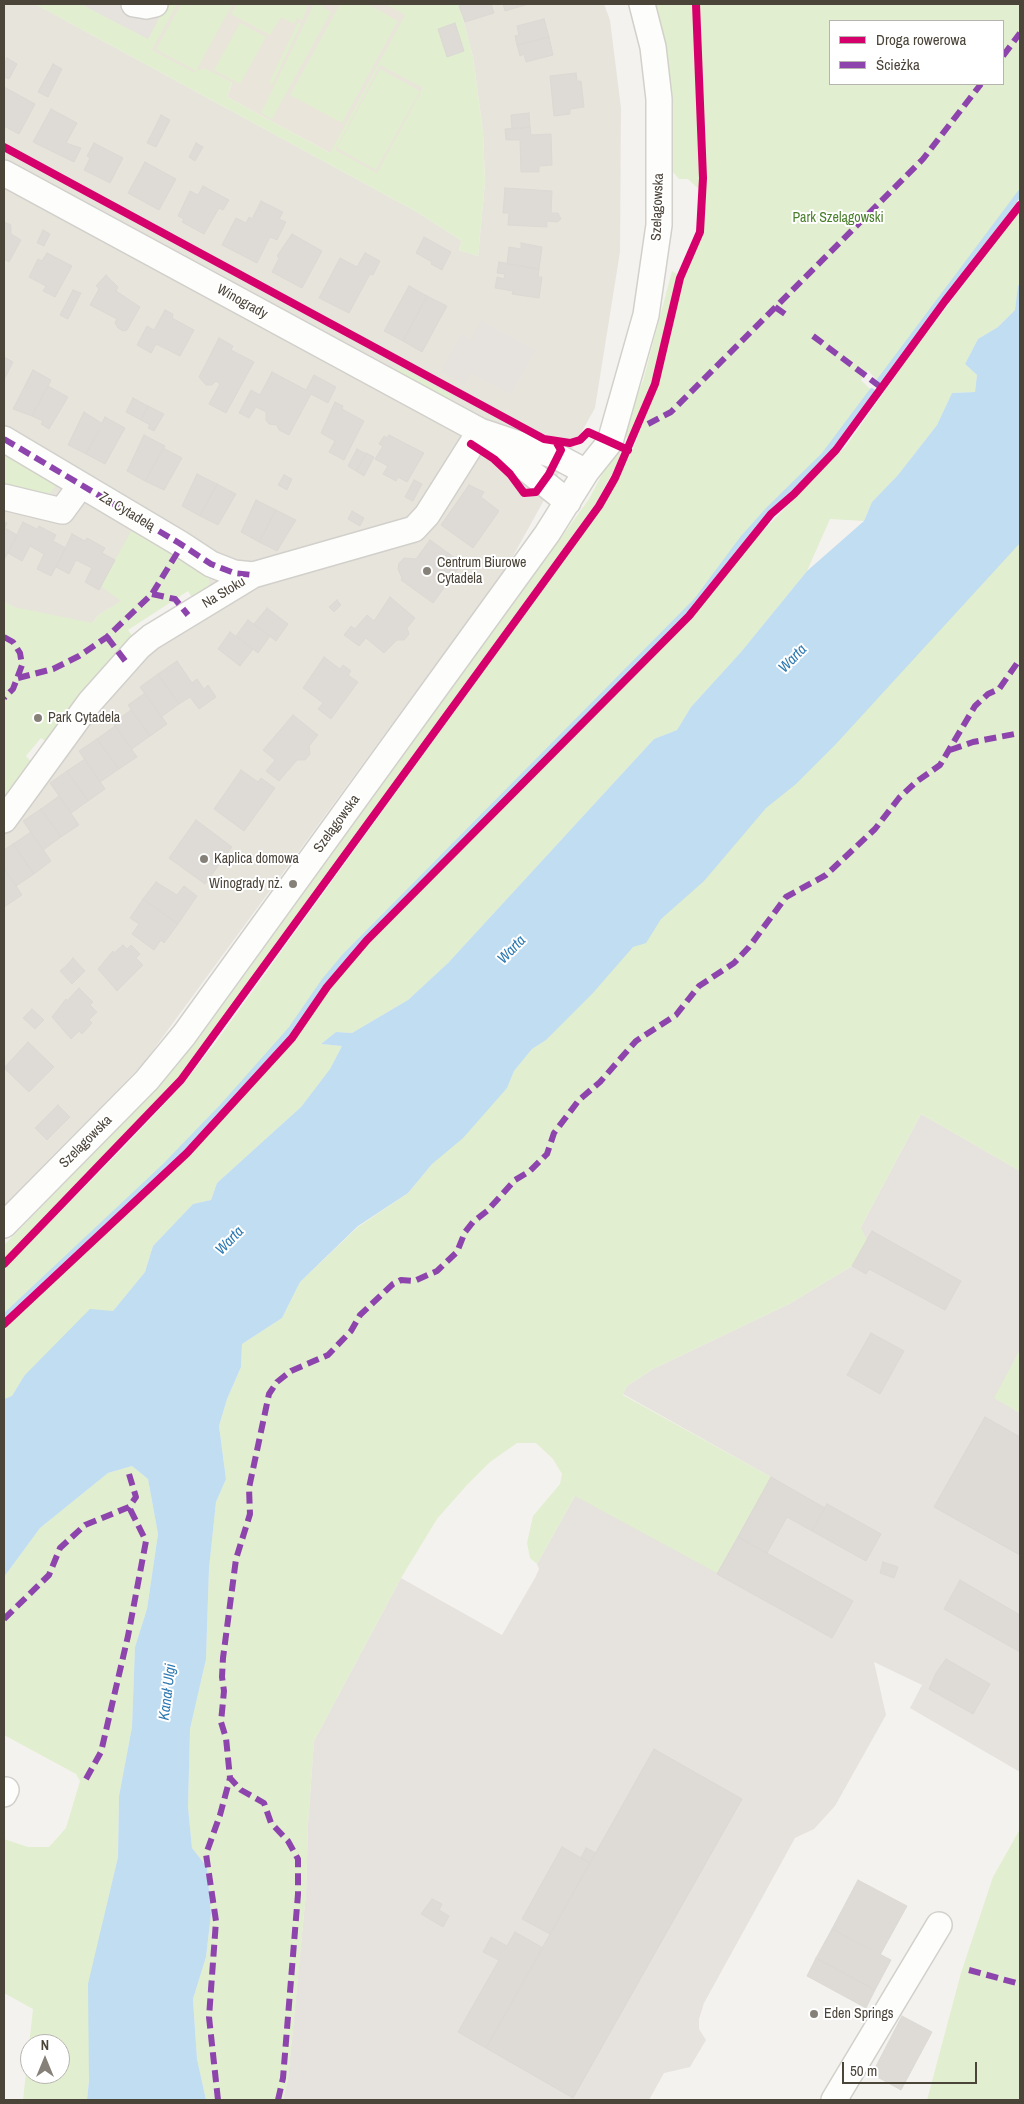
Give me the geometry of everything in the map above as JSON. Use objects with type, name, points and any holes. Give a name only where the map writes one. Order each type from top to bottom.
[{"type":"street","points":[[134,4],[146,6],[155,4]]},
{"type":"street","name":"Szelągowska","points":[[4,1225],[147,1080],[184,1035],[568,502],[586,472],[596,436],[602,424],[619,408],[637,351],[653,274],[659,216],[659,99],[653,47],[642,4]]},
{"type":"street","name":"Winogrady","points":[[4,173],[480,431],[558,457],[586,472]]},
{"type":"street","name":"Winogrady","points":[[480,431],[568,502]]},
{"type":"street","name":"Na Stoku","points":[[4,820],[90,702],[139,647],[165,627],[213,601],[253,576],[414,529],[427,515],[480,431]]},
{"type":"street","name":"Za Cytadelą","points":[[4,439],[179,543],[210,564],[234,573],[253,576]]},
{"type":"street","points":[[4,497],[62,511],[81,485]]},
{"type":"street","points":[[210,564],[215,579],[213,601]]},
{"type":"street","points":[[836,2096],[939,1925]]},
{"type":"shaded area","points":[[4,4],[37,5],[417,212],[462,241],[459,250],[478,256],[485,182],[483,132],[473,57],[459,4],[604,4],[610,20],[621,108],[620,252],[595,408],[507,567],[143,1064],[4,1205],[4,816],[141,655],[209,588],[209,577],[122,601],[100,614],[76,641],[4,602]]},
{"type":"shaded area","points":[[35,4],[432,4],[438,41],[391,186],[227,97],[232,83],[188,75],[106,42]]},
{"type":"shaded area","points":[[81,4],[166,4],[148,39]]},
{"type":"shaded area","points":[[481,321],[535,350],[511,394],[471,373],[464,384],[441,371],[461,334],[471,340]]},
{"type":"shaded area","points":[[921,1114],[1020,1171],[1020,1350],[995,1398],[1020,1413],[1020,1772],[910,1708],[922,1685],[874,1662],[886,1715],[835,1806],[814,1829],[795,1838],[704,2003],[699,2019],[699,2029],[706,2040],[690,2067],[664,2073],[649,2100],[283,2100],[288,2079],[306,1893],[308,1824],[314,1741],[401,1578],[502,1635],[536,1576],[539,1569],[537,1564],[575,1496],[771,1477],[623,1394],[627,1386],[653,1369],[789,1304],[852,1266],[861,1227]]},
{"type":"green space","points":[[81,4],[148,39],[166,4],[177,4],[152,50],[193,72],[204,68],[232,82],[227,97],[330,153],[405,15],[386,4],[459,4],[473,57],[483,132],[485,182],[478,256],[459,250],[462,241],[417,212],[37,5]],"holes":[[[380,65],[423,88],[377,173],[335,150]]]},
{"type":"green space","points":[[181,4],[232,5],[196,71],[156,49]]},
{"type":"green space","points":[[237,4],[304,4],[308,6],[302,21],[297,18],[294,24],[281,17],[270,35],[231,14]]},
{"type":"green space","points":[[314,4],[324,4],[323,8],[331,12],[272,119],[261,113]]},
{"type":"green space","points":[[340,4],[367,4],[398,21],[342,123],[290,95]]},
{"type":"green space","name":"Park Szelągowski","points":[[656,4],[1020,4],[1020,197],[882,382],[879,383],[868,370],[861,380],[874,393],[839,442],[748,534],[755,539],[846,446],[914,350],[1020,210],[1020,283],[1015,310],[998,327],[978,339],[965,364],[977,375],[975,392],[952,393],[937,425],[898,475],[872,502],[864,521],[830,519],[807,571],[741,652],[691,707],[677,730],[654,739],[448,963],[408,1000],[352,1033],[336,1032],[321,1044],[342,1046],[330,1069],[301,1107],[217,1183],[211,1200],[193,1204],[153,1246],[145,1272],[113,1311],[24,1376],[12,1396],[4,1399],[4,1269],[125,1146],[184,1083],[213,1046],[602,507],[633,449],[661,375],[684,276],[701,240],[705,211],[705,195],[688,179],[679,179],[673,172],[671,87],[664,36]]},
{"type":"green space","points":[[298,22],[301,24],[272,85],[269,83]]},
{"type":"green space","points":[[240,23],[266,37],[240,84],[214,70]]},
{"type":"green space","points":[[380,69],[420,91],[376,170],[337,148]]},
{"type":"green space","points":[[672,271],[677,274],[654,374],[628,438],[621,435],[643,381]]},
{"type":"green space","points":[[399,367],[451,395],[449,400],[397,372]]},
{"type":"green space","points":[[4,448],[57,484],[46,499],[4,489]]},
{"type":"green space","points":[[615,450],[622,455],[596,503],[208,1041],[179,1078],[4,1259],[4,1245],[161,1085],[200,1037],[589,499]]},
{"type":"green space","points":[[1020,522],[1020,1171],[921,1114],[861,1227],[867,1240],[852,1266],[789,1304],[653,1369],[627,1386],[623,1395],[771,1477],[717,1573],[575,1496],[537,1564],[530,1558],[527,1543],[533,1516],[560,1484],[562,1474],[553,1459],[536,1443],[517,1443],[490,1462],[437,1519],[401,1578],[314,1741],[308,1824],[306,1893],[288,2079],[283,2100],[206,2100],[197,2059],[193,1999],[206,1957],[211,1914],[207,1867],[192,1848],[188,1807],[190,1729],[206,1659],[209,1567],[216,1502],[226,1479],[219,1426],[227,1399],[241,1367],[242,1344],[282,1318],[300,1282],[358,1227],[408,1193],[432,1164],[507,1088],[514,1071],[532,1049],[546,1040]]},
{"type":"green space","points":[[135,524],[205,571],[209,577],[209,588],[196,604],[188,591],[128,630],[137,642],[51,745],[41,738],[26,756],[35,766],[4,811],[4,602],[14,607],[92,623],[100,614],[121,601],[101,586]]},
{"type":"green space","points":[[1020,1350],[1020,1413],[994,1398]]},
{"type":"green space","points":[[132,1466],[148,1479],[158,1534],[147,1609],[135,1647],[132,1727],[119,1796],[118,1857],[103,1921],[87,2100],[23,2100],[25,2084],[70,2084],[70,2034],[30,2034],[33,2009],[4,1993],[4,1839],[28,1847],[49,1847],[66,1828],[80,1781],[76,1774],[4,1735],[4,1577],[40,1528],[108,1473]]},
{"type":"green space","points":[[1020,1829],[1020,2100],[927,2100],[961,1973],[993,1877]]},
{"type":"water","points":[[1020,283],[1020,543],[835,745],[796,784],[766,808],[704,881],[661,919],[646,943],[633,947],[592,994],[546,1040],[532,1049],[514,1071],[507,1088],[463,1138],[432,1164],[408,1193],[358,1226],[300,1282],[282,1318],[242,1344],[241,1367],[227,1399],[219,1426],[226,1479],[216,1502],[209,1568],[206,1659],[190,1729],[188,1807],[192,1848],[207,1867],[211,1914],[206,1957],[193,1999],[197,2059],[206,2100],[87,2100],[89,2080],[88,1984],[118,1857],[119,1796],[132,1727],[135,1647],[147,1609],[158,1534],[148,1479],[132,1466],[108,1473],[40,1528],[4,1577],[4,1399],[12,1396],[24,1376],[90,1309],[113,1311],[145,1272],[153,1246],[193,1204],[211,1200],[217,1183],[301,1107],[330,1069],[342,1046],[321,1044],[336,1032],[352,1033],[408,1000],[448,963],[654,739],[677,730],[691,707],[741,652],[807,571],[864,521],[872,502],[898,475],[937,425],[952,393],[975,392],[977,375],[965,364],[978,339],[998,327],[1015,310]]},
{"type":"building","points":[[465,4],[491,4],[494,13],[465,22],[459,6]]},
{"type":"building","points":[[503,4],[529,4],[505,11]]},
{"type":"building","points":[[544,19],[549,37],[517,45],[515,36],[519,35],[517,26]]},
{"type":"building","points":[[455,23],[464,51],[447,57],[438,29]]},
{"type":"building","points":[[549,37],[553,55],[526,62],[524,54],[520,56],[517,45]]},
{"type":"building","points":[[7,58],[17,64],[9,79],[4,77],[4,64]]},
{"type":"building","points":[[53,64],[62,69],[48,97],[38,92]]},
{"type":"building","points":[[576,73],[577,81],[581,81],[584,107],[570,109],[570,114],[554,116],[550,76]]},
{"type":"building","points":[[4,87],[35,104],[19,134],[4,126]]},
{"type":"building","points":[[51,109],[77,123],[66,143],[81,148],[74,162],[33,142]]},
{"type":"building","points":[[529,113],[530,127],[512,129],[511,115]]},
{"type":"building","points":[[161,115],[170,120],[156,147],[147,143]]},
{"type":"building","points":[[530,127],[531,135],[551,134],[552,165],[539,166],[539,172],[521,172],[520,140],[506,140],[505,129]]},
{"type":"building","points":[[94,143],[123,158],[110,183],[84,170],[90,158],[87,156]]},
{"type":"building","points":[[196,143],[203,147],[195,161],[189,157]]},
{"type":"building","points":[[145,162],[176,179],[159,210],[128,193]]},
{"type":"building","points":[[203,186],[229,200],[223,210],[219,208],[204,234],[182,222],[184,219],[178,216],[190,191],[198,195]]},
{"type":"building","points":[[505,188],[552,191],[551,213],[558,213],[561,219],[557,222],[547,221],[547,227],[508,225],[509,213],[503,213]]},
{"type":"building","points":[[261,201],[283,212],[279,219],[286,222],[277,240],[270,237],[257,263],[222,245],[236,218],[246,223],[249,217],[252,219]]},
{"type":"building","points":[[4,222],[11,225],[11,234],[21,240],[9,262],[4,259]]},
{"type":"building","points":[[43,230],[50,234],[44,246],[37,243]]},
{"type":"building","points":[[292,234],[322,251],[302,288],[272,272],[279,258],[277,256]]},
{"type":"building","points":[[424,237],[451,252],[442,270],[416,253]]},
{"type":"building","points":[[521,243],[542,247],[539,269],[507,264],[509,247],[521,249]]},
{"type":"building","points":[[47,253],[72,266],[55,297],[43,291],[46,286],[29,277],[38,259],[42,261]]},
{"type":"building","points":[[365,253],[380,261],[373,275],[370,274],[349,313],[319,298],[340,258],[357,267]]},
{"type":"building","points":[[499,262],[539,269],[538,277],[542,277],[539,298],[512,294],[513,291],[495,288],[497,277],[504,279],[505,274],[497,273]]},
{"type":"building","points":[[106,275],[118,287],[116,291],[140,307],[127,330],[123,331],[118,328],[115,323],[117,319],[90,305],[99,289],[96,286]]},
{"type":"building","points":[[409,286],[427,296],[403,341],[384,331]]},
{"type":"building","points":[[73,290],[81,293],[68,319],[60,315]]},
{"type":"building","points":[[427,296],[447,306],[422,352],[403,341]]},
{"type":"building","points":[[165,310],[173,314],[172,318],[194,330],[180,356],[156,344],[151,353],[137,345],[147,326],[154,330]]},
{"type":"building","points":[[219,338],[233,346],[231,350],[254,362],[226,413],[209,404],[220,384],[216,381],[212,385],[206,385],[199,377]]},
{"type":"building","points":[[4,357],[13,362],[4,380]]},
{"type":"building","points":[[33,370],[51,380],[32,416],[13,409]]},
{"type":"building","points":[[272,372],[306,390],[314,375],[336,387],[328,403],[311,394],[289,435],[279,430],[277,425],[269,424],[266,420],[266,412],[256,407],[249,418],[239,413],[251,390],[260,395]]},
{"type":"building","points":[[48,386],[68,397],[49,429],[41,424],[43,421],[32,416]]},
{"type":"building","points":[[133,398],[148,406],[141,420],[126,412]]},
{"type":"building","points":[[335,402],[343,406],[342,409],[364,421],[344,460],[329,452],[335,441],[321,433]]},
{"type":"building","points":[[148,406],[164,414],[154,431],[148,428],[150,425],[141,420]]},
{"type":"building","points":[[84,412],[103,424],[86,454],[68,445]]},
{"type":"building","points":[[105,417],[125,428],[105,464],[86,454]]},
{"type":"building","points":[[144,435],[165,446],[145,481],[127,471]]},
{"type":"building","points":[[389,435],[424,453],[407,482],[398,477],[396,481],[383,474],[388,466],[375,459],[383,446],[379,444],[384,436],[387,438]]},
{"type":"building","points":[[163,448],[182,458],[164,490],[145,481]]},
{"type":"building","points":[[357,449],[366,454],[356,471],[348,466]]},
{"type":"building","points":[[366,453],[374,457],[364,476],[356,471]]},
{"type":"building","points":[[197,474],[217,484],[200,516],[182,506]]},
{"type":"building","points":[[284,475],[292,479],[287,490],[278,485]]},
{"type":"building","points":[[414,480],[422,484],[413,501],[405,497]]},
{"type":"building","points":[[217,484],[236,494],[218,525],[200,516]]},
{"type":"building","points":[[469,485],[484,492],[481,497],[499,511],[473,548],[441,525]]},
{"type":"building","points":[[256,500],[276,510],[259,542],[241,532]]},
{"type":"building","points":[[276,510],[296,520],[277,551],[259,542]]},
{"type":"building","points":[[352,511],[364,518],[360,526],[348,519]]},
{"type":"building","points":[[4,522],[7,523],[5,528],[17,535],[4,560]]},
{"type":"building","points":[[23,522],[37,529],[39,526],[56,535],[53,541],[66,548],[51,576],[37,569],[44,554],[30,546],[22,561],[8,553]]},
{"type":"building","points":[[72,534],[85,541],[87,538],[105,548],[102,553],[115,560],[99,590],[85,582],[92,568],[76,560],[69,574],[56,567]]},
{"type":"building","name":"Centrum Biurowe Cytadela","points":[[430,540],[462,563],[433,603],[401,580],[398,569],[399,563],[404,558],[416,559]]},
{"type":"building","points":[[390,597],[415,618],[407,628],[409,634],[404,640],[397,640],[384,653],[366,638],[359,646],[344,635],[351,626],[355,629],[367,615],[374,621]]},
{"type":"building","points":[[337,600],[341,605],[334,612],[329,607]]},
{"type":"building","points":[[267,608],[288,624],[276,641],[254,624]]},
{"type":"building","points":[[248,620],[270,636],[258,653],[236,636]]},
{"type":"building","points":[[230,632],[253,649],[240,666],[218,649]]},
{"type":"building","points":[[324,657],[340,669],[343,665],[351,671],[348,675],[358,682],[331,719],[318,709],[323,703],[303,688]]},
{"type":"building","points":[[177,661],[192,683],[197,679],[204,689],[208,685],[216,697],[199,709],[190,697],[179,704],[158,674]]},
{"type":"building","points":[[158,674],[179,704],[161,717],[140,687]]},
{"type":"building","points":[[145,693],[167,724],[150,736],[128,705]]},
{"type":"building","points":[[131,710],[150,736],[132,749],[113,723]]},
{"type":"building","points":[[293,715],[318,735],[309,746],[310,754],[305,760],[297,760],[279,781],[266,771],[275,760],[263,750]]},
{"type":"building","points":[[115,726],[137,757],[119,769],[97,739]]},
{"type":"building","points":[[97,739],[119,769],[100,782],[79,751]]},
{"type":"building","points":[[85,759],[105,789],[88,801],[67,771]]},
{"type":"building","points":[[241,770],[258,782],[261,778],[275,788],[244,831],[214,809]]},
{"type":"building","points":[[67,771],[88,801],[71,813],[50,783]]},
{"type":"building","points":[[59,796],[79,825],[61,837],[41,809]]},
{"type":"building","points":[[41,809],[61,837],[43,850],[23,821]]},
{"type":"building","points":[[196,820],[232,847],[205,884],[169,858]]},
{"type":"building","points":[[31,832],[51,861],[34,874],[13,844]]},
{"type":"building","points":[[13,844],[34,874],[16,886],[4,868],[4,850]]},
{"type":"building","points":[[4,868],[22,895],[4,907]]},
{"type":"building","points":[[156,882],[177,895],[184,886],[197,896],[178,924],[143,899]]},
{"type":"building","points":[[143,899],[178,924],[164,943],[161,940],[154,950],[132,934],[139,924],[130,918]]},
{"type":"building","points":[[123,945],[127,949],[131,945],[140,954],[136,958],[143,965],[117,991],[98,969],[113,951],[114,953]]},
{"type":"building","points":[[73,958],[85,971],[79,977],[67,965]]},
{"type":"building","points":[[67,965],[79,977],[72,984],[60,971]]},
{"type":"building","points":[[79,988],[93,1002],[90,1005],[97,1012],[89,1020],[92,1023],[82,1034],[79,1031],[71,1039],[52,1017],[66,999],[67,1001]]},
{"type":"building","points":[[32,1009],[44,1020],[35,1029],[23,1018]]},
{"type":"building","points":[[28,1042],[54,1067],[29,1092],[4,1068]]},
{"type":"building","points":[[58,1105],[70,1117],[47,1140],[35,1128]]},
{"type":"building","points":[[872,1231],[961,1281],[945,1310],[869,1269],[866,1274],[852,1266]]},
{"type":"building","points":[[871,1333],[904,1351],[880,1394],[847,1375]]},
{"type":"building","points":[[985,1417],[1020,1437],[1020,1555],[934,1507]]},
{"type":"building","points":[[771,1477],[825,1508],[812,1531],[787,1517],[767,1553],[738,1537]]},
{"type":"building","points":[[827,1504],[881,1534],[866,1561],[812,1531]]},
{"type":"building","points":[[738,1537],[853,1601],[832,1638],[717,1574]]},
{"type":"building","points":[[883,1562],[898,1567],[894,1578],[880,1573]]},
{"type":"building","points":[[960,1580],[1020,1615],[1020,1652],[944,1609]]},
{"type":"building","points":[[946,1659],[990,1684],[973,1714],[929,1689],[936,1673]]},
{"type":"building","points":[[654,1749],[742,1799],[573,2098],[486,2048]]},
{"type":"building","points":[[562,1847],[590,1863],[550,1934],[522,1919]]},
{"type":"building","points":[[586,1848],[596,1853],[590,1863],[581,1858]]},
{"type":"building","points":[[858,1880],[907,1906],[880,1955],[832,1929]]},
{"type":"building","points":[[432,1899],[442,1904],[439,1910],[449,1916],[443,1927],[421,1914]]},
{"type":"building","points":[[832,1929],[891,1960],[875,1990],[816,1958]]},
{"type":"building","points":[[515,1932],[543,1948],[486,2048],[458,2032],[499,1960],[483,1952],[491,1937],[507,1946]]},
{"type":"building","points":[[816,1958],[875,1990],[866,2008],[807,1976]]},
{"type":"building","points":[[902,2016],[932,2032],[901,2090],[872,2074]]},
{"type":"waterway","points":[[880,380],[1020,193]]},
{"type":"waterway","points":[[4,1317],[166,1165],[221,1108],[291,1029],[324,981],[344,957],[697,600],[743,538],[767,511],[824,455],[872,391]]},
{"type":"marked path","points":[[1004,55],[1020,33]]},
{"type":"marked path","points":[[648,424],[671,412],[923,159],[980,85]]},
{"type":"marked path","points":[[775,307],[785,314]]},
{"type":"marked path","points":[[813,336],[882,388]]},
{"type":"marked path","points":[[4,439],[211,564],[234,573],[253,575]]},
{"type":"marked path","points":[[18,678],[53,669],[79,656],[107,637],[152,594],[182,545]]},
{"type":"marked path","points":[[152,594],[175,599],[188,615]]},
{"type":"marked path","points":[[4,637],[13,642],[20,653],[22,665],[13,689],[4,698]]},
{"type":"marked path","points":[[107,637],[126,662]]},
{"type":"marked path","points":[[278,2100],[283,2078],[298,1894],[298,1859],[288,1841],[271,1823],[264,1803],[241,1790],[230,1778],[226,1738],[221,1722],[224,1691],[222,1677],[223,1658],[236,1559],[250,1514],[249,1488],[269,1394],[277,1382],[291,1371],[328,1355],[351,1331],[360,1315],[393,1284],[401,1280],[414,1281],[437,1271],[457,1252],[465,1232],[473,1222],[487,1211],[515,1180],[530,1171],[547,1154],[554,1133],[579,1100],[600,1082],[636,1041],[676,1015],[699,986],[734,963],[749,947],[786,897],[826,875],[875,829],[899,798],[916,782],[940,765],[975,706],[988,694],[999,689],[1020,659]]},
{"type":"marked path","points":[[950,750],[973,742],[1020,733]]},
{"type":"marked path","points":[[4,1619],[49,1575],[60,1548],[85,1525],[129,1507],[136,1497],[129,1474]]},
{"type":"marked path","points":[[86,1779],[101,1752],[128,1636],[146,1541],[129,1507]]},
{"type":"marked path","points":[[218,2100],[209,2017],[216,1921],[206,1854],[220,1815],[230,1778]]},
{"type":"marked path","points":[[969,1970],[1020,1984]]},
{"type":"cycle path","points":[[4,1264],[181,1080],[599,506],[615,478],[655,384],[680,278],[700,232],[703,178],[696,4]]},
{"type":"cycle path","points":[[4,147],[544,439],[570,443],[580,440],[588,432],[628,450]]},
{"type":"cycle path","points":[[4,1324],[187,1153],[292,1038],[327,987],[367,940],[689,616],[771,514],[794,494],[836,450],[945,301],[1020,205]]},
{"type":"cycle path","points":[[471,444],[494,459],[510,474],[524,493],[536,492],[549,474],[561,450],[557,443]]},
{"type":"place","name":"Centrum Biurowe Cytadela","points":[[427,571]]},
{"type":"place","name":"Park Cytadela","points":[[38,718]]},
{"type":"place","name":"Kaplica domowa","points":[[204,859]]},
{"type":"place","name":"Winogrady nż.","points":[[293,884]]},
{"type":"place","name":"Eden Springs","points":[[814,2014]]},
{"type":"water label","name":"Warta","points":[[793,659]]},
{"type":"water label","name":"Warta","points":[[512,950]]},
{"type":"water label","name":"Warta","points":[[230,1241]]},
{"type":"water label","name":"Kanał Ulgi","points":[[168,1692]]}]
